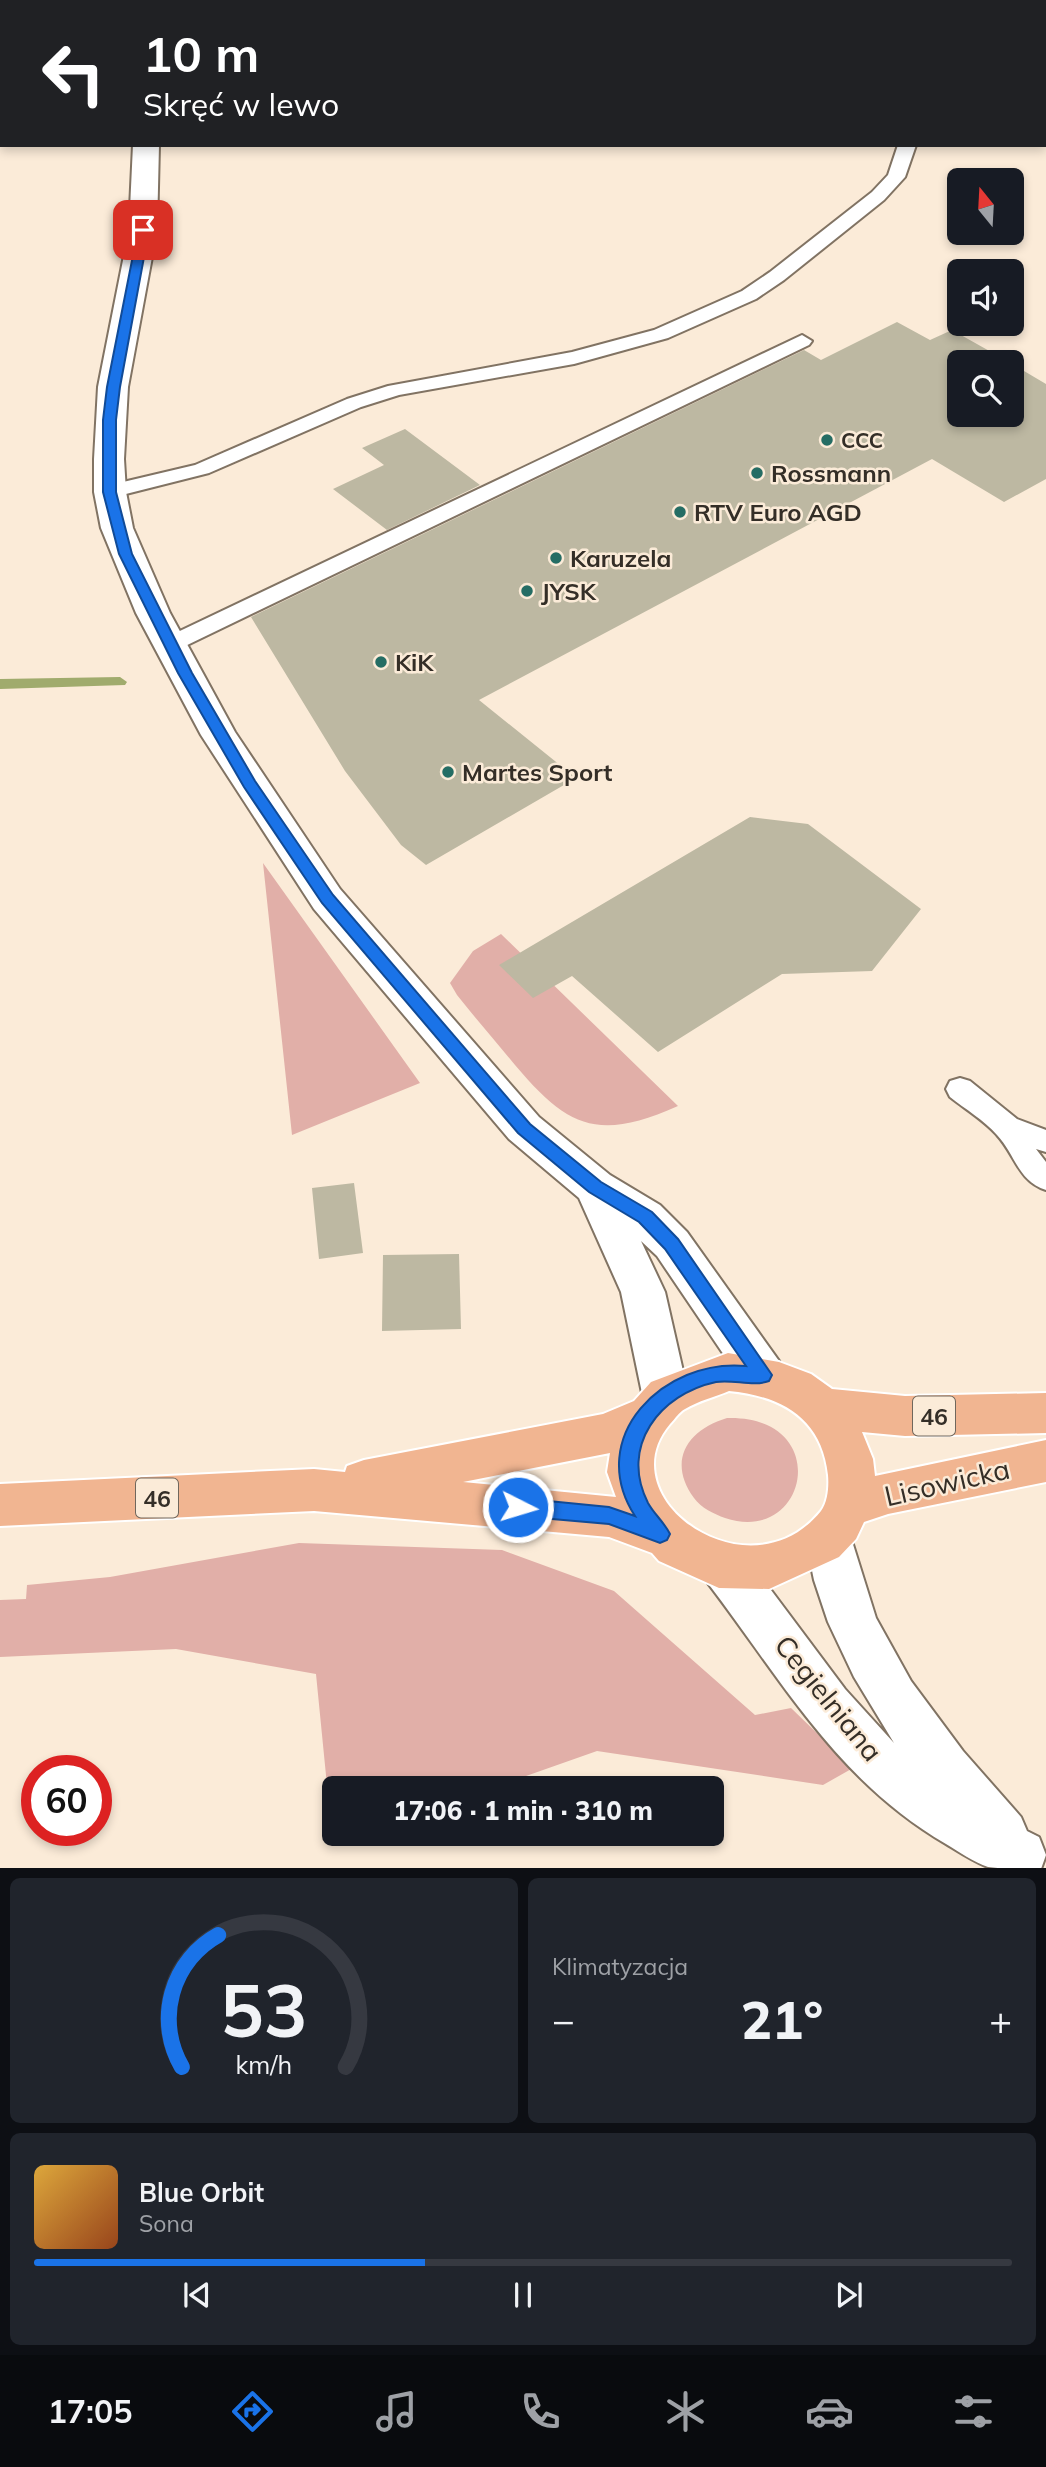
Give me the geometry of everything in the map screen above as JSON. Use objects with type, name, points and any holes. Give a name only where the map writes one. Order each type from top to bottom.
[{"type":"main road","name":"46","points":[[0,1505],[314,1490],[609,1516],[660,1534],[690,1554],[724,1566],[754,1569],[782,1564],[807,1553],[838,1522],[853,1481],[851,1455],[840,1430],[823,1408],[795,1388],[763,1375],[728,1372],[695,1379],[608,1433],[314,1490]]},
{"type":"main road","name":"46","points":[[654,1405],[631,1445],[630,1475],[640,1507],[660,1534]]},
{"type":"main road","name":"46","points":[[823,1408],[905,1416],[1046,1413]]},
{"type":"main road","name":"Lisowicka","points":[[838,1522],[888,1493],[1046,1461]]},
{"type":"street","points":[[146,147],[143,230],[109,420],[110,492],[125,554],[219,734],[327,899],[524,1128],[595,1187],[645,1217],[672,1244],[763,1375]]},
{"type":"street","points":[[595,1187],[643,1292],[654,1405]]},
{"type":"street","name":"Cegielniana","points":[[838,1522],[835,1576],[864,1652],[919,1739],[1028,1862]]},
{"type":"street","name":"Cegielniana","points":[[724,1566],[765,1617],[805,1676],[847,1730],[896,1779],[935,1810],[1028,1862]]},
{"type":"lane","points":[[110,492],[190,473],[354,403],[395,390],[574,358],[661,334],[748,295],[777,276],[878,195],[896,177],[907,147]]},
{"type":"lane","points":[[171,644],[802,341]]},
{"type":"lane","points":[[960,1089],[1007,1127],[1033,1168],[1046,1179]]},
{"type":"lane","points":[[1007,1127],[1046,1141]]},
{"type":"shaded area","points":[[263,863],[420,1083],[292,1135]]},
{"type":"shaded area","points":[[501,934],[678,1106],[627,1123],[587,1123],[569,1115],[534,1087],[464,1004],[450,983],[473,951]]},
{"type":"shaded area","points":[[727,1418],[761,1423],[784,1436],[796,1456],[798,1477],[791,1498],[776,1514],[754,1522],[725,1518],[700,1505],[686,1484],[682,1472],[685,1449],[701,1430]]},
{"type":"shaded area","points":[[299,1543],[502,1550],[614,1591],[755,1715],[791,1708],[853,1768],[823,1785],[597,1751],[526,1776],[326,1776],[316,1674],[176,1649],[0,1657],[0,1600],[26,1599],[27,1585],[110,1577]]},
{"type":"building","name":"Karuzela","points":[[897,322],[930,340],[947,332],[947,336],[963,336],[988,350],[947,350],[947,427],[1024,427],[1024,371],[1046,384],[1046,479],[1004,502],[932,459],[479,700],[576,778],[426,865],[401,845],[345,771],[251,617],[804,350],[821,360]]},
{"type":"building","points":[[405,429],[480,485],[387,530],[333,489],[384,465],[362,448]]},
{"type":"building","points":[[750,817],[808,824],[921,909],[872,971],[782,974],[658,1052],[572,976],[533,998],[499,965]]},
{"type":"building","points":[[354,1183],[363,1253],[319,1259],[312,1188]]},
{"type":"building","points":[[459,1254],[461,1329],[382,1331],[383,1255]]},
{"type":"waterway","points":[[0,684],[120,682]]},
{"type":"place","name":"CCC","points":[[827,440]]},
{"type":"place","name":"Rossmann","points":[[757,473]]},
{"type":"place","name":"RTV Euro AGD","points":[[680,512]]},
{"type":"place","name":"Karuzela","points":[[556,558]]},
{"type":"place","name":"JYSK","points":[[527,591]]},
{"type":"place","name":"KiK","points":[[381,662]]},
{"type":"place","name":"Martes Sport","points":[[448,772]]},
{"type":"route","points":[[143,230],[113,387],[109,420],[110,492],[125,554],[185,673],[249,783],[327,899],[524,1128],[595,1187],[645,1217],[672,1244],[763,1375],[728,1372],[695,1379],[665,1394],[644,1417],[631,1445],[630,1475],[640,1507],[660,1534],[609,1516],[518,1507]]}]
